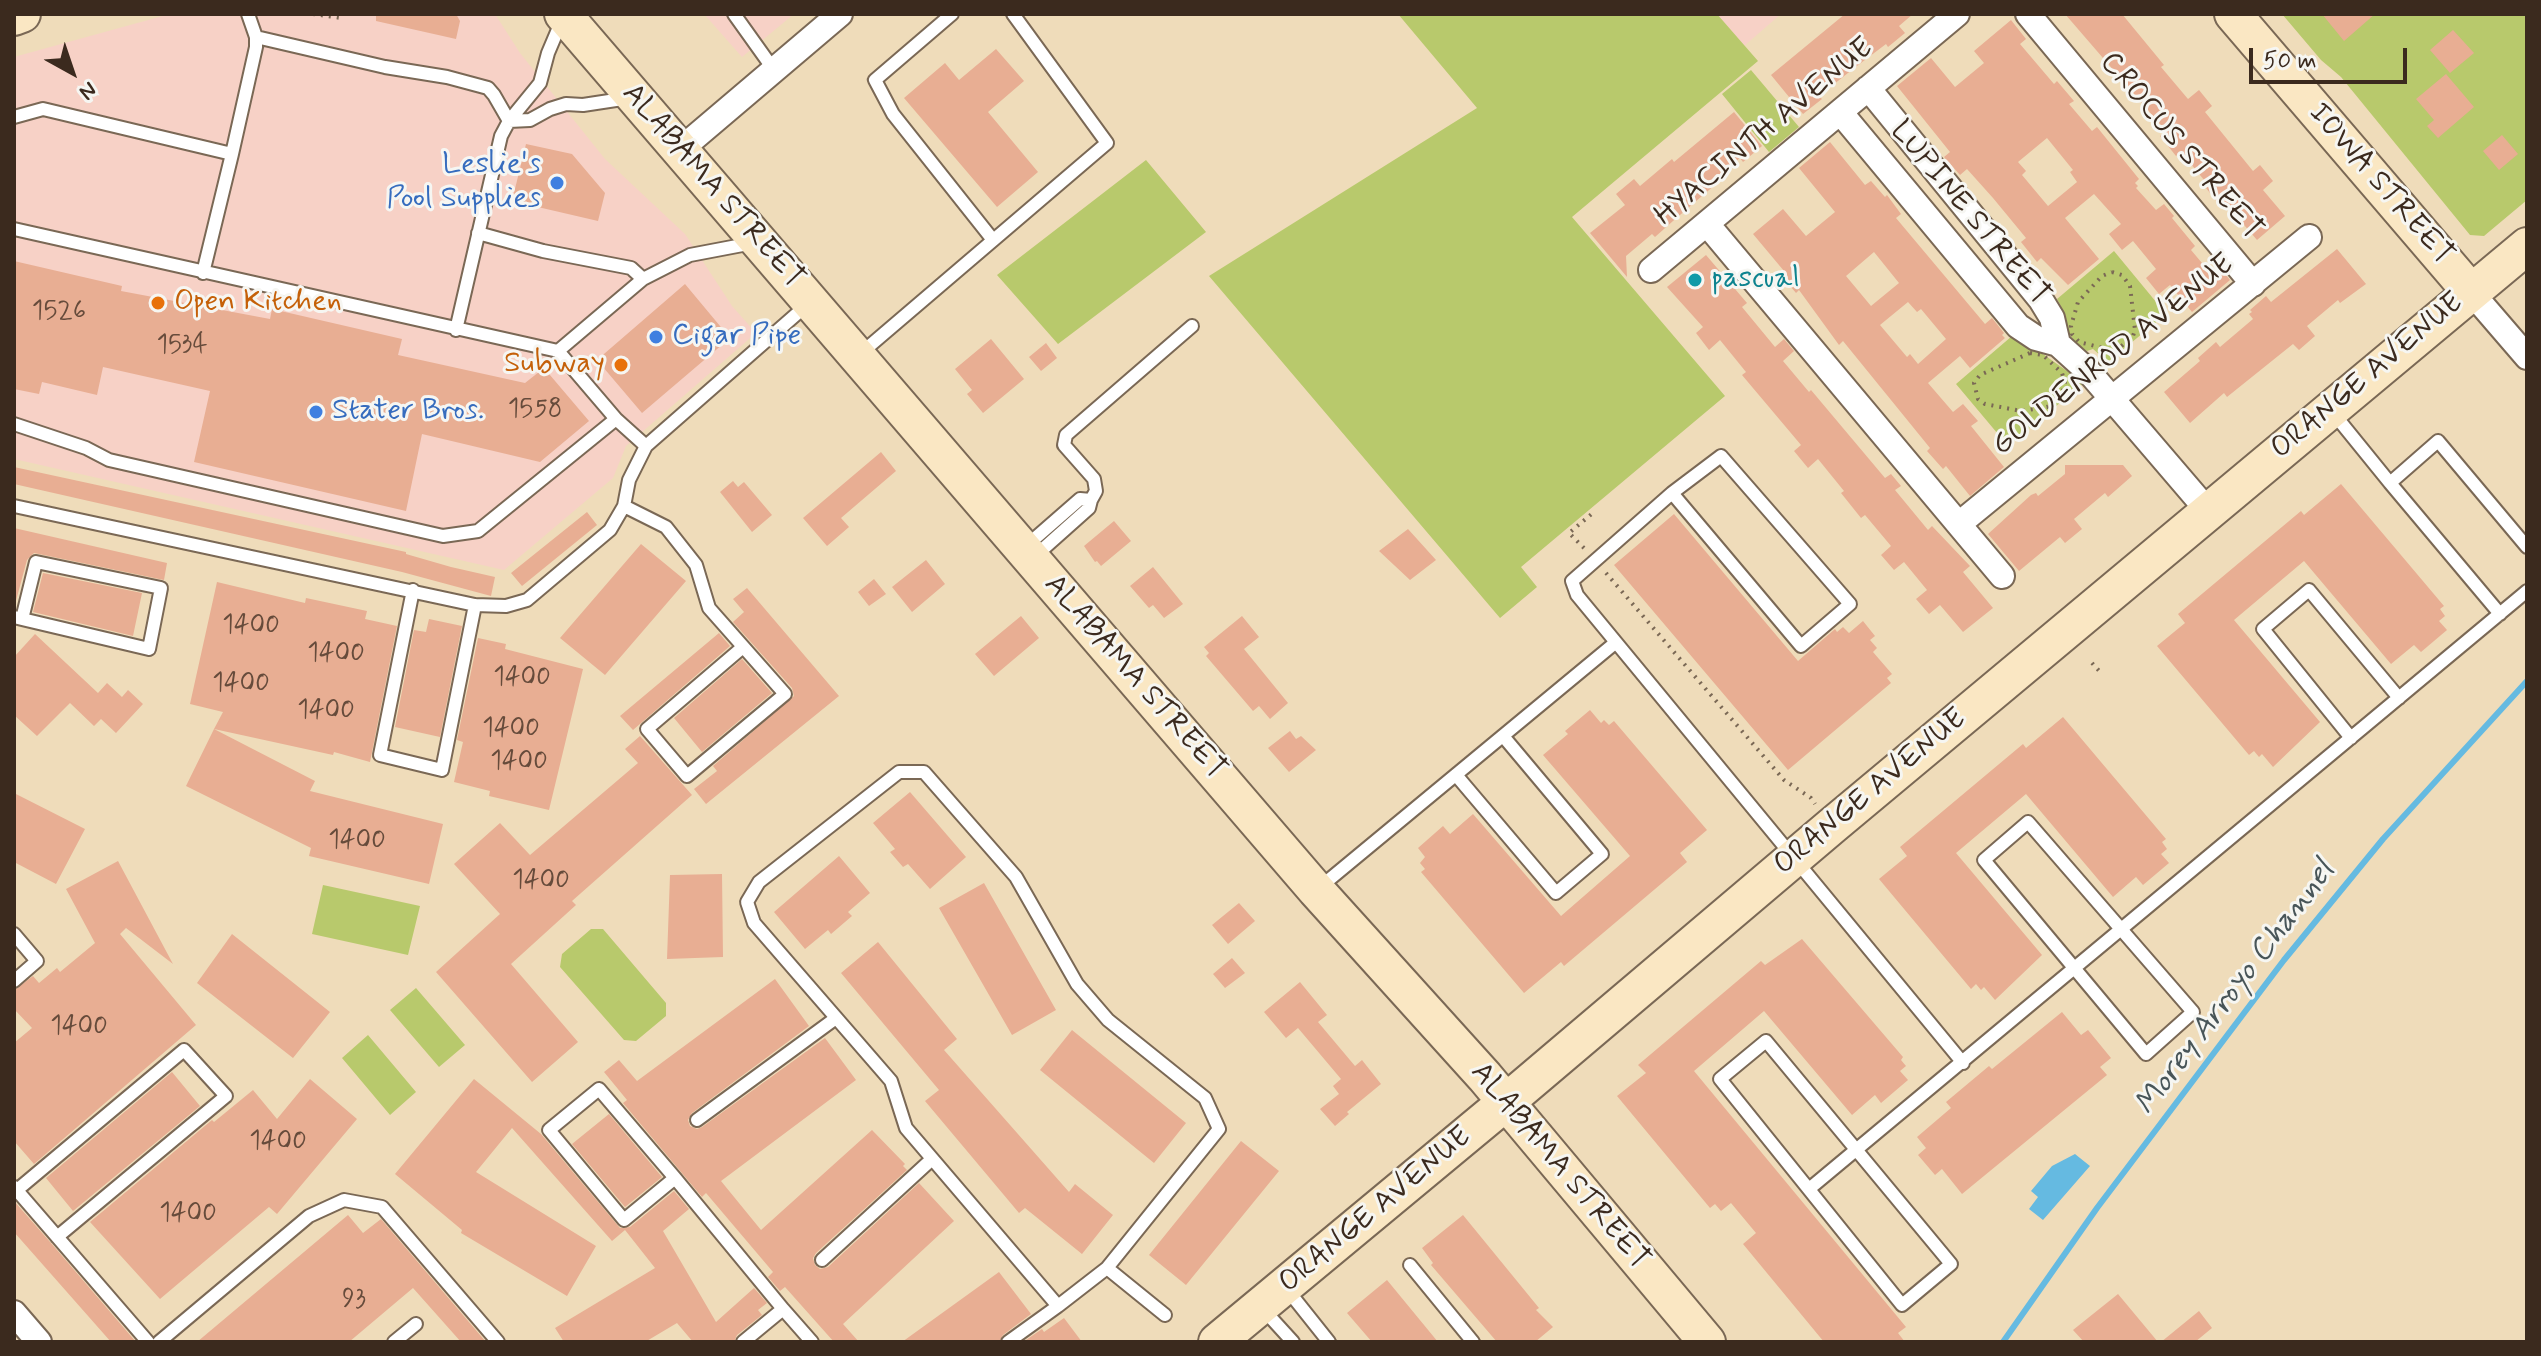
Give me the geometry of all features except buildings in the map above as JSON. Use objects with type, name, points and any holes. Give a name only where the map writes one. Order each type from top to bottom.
[{"type":"street","points":[[14,17],[22,14]]},
{"type":"street","points":[[681,149],[840,14]]},
{"type":"street","name":"HYACINTH AVENUE","points":[[1651,270],[1957,14]]},
{"type":"street","name":"CROCUS STREET","points":[[2028,14],[2253,284]]},
{"type":"street","name":"IOWA STREET","points":[[2233,14],[2527,357]]},
{"type":"street","name":"ALABAMA STREET","points":[[563,15],[1316,890],[1475,1065],[1707,1342]]},
{"type":"street","name":"LUPINE STREET","points":[[1868,88],[2041,300],[2052,318],[2058,344]]},
{"type":"street","name":"LUPINE STREET","points":[[1840,112],[2018,326],[2036,338],[2058,344],[2089,372],[2208,511]]},
{"type":"street","points":[[1707,224],[2002,576]]},
{"type":"street","name":"GOLDENROD AVENUE","points":[[1959,524],[2309,237]]},
{"type":"street","name":"ORANGE AVENUE","points":[[1217,1342],[2527,246]]},
{"type":"street","points":[[14,1313],[39,1342]]},
{"type":"lane","points":[[203,273],[256,47],[248,14]]},
{"type":"lane","points":[[734,14],[774,70]]},
{"type":"lane","points":[[952,14],[875,80],[893,114],[993,240]]},
{"type":"lane","points":[[858,356],[1107,143],[1013,14]]},
{"type":"lane","points":[[456,330],[501,136],[509,121],[540,83],[563,15]]},
{"type":"lane","points":[[256,37],[488,88],[509,121]]},
{"type":"lane","points":[[509,121],[530,120],[566,104],[583,105],[636,97]]},
{"type":"lane","points":[[14,117],[43,109],[232,154]]},
{"type":"lane","points":[[14,229],[558,351],[616,419],[646,446]]},
{"type":"lane","points":[[478,233],[543,251],[631,268],[643,279]]},
{"type":"lane","points":[[558,351],[643,279],[690,255],[760,242]]},
{"type":"lane","points":[[14,506],[475,605],[506,606],[527,600],[610,530],[624,506],[629,480],[646,446],[811,302]]},
{"type":"lane","points":[[1027,554],[1089,508],[1096,491],[1094,479],[1064,445],[1066,435],[1192,326]]},
{"type":"lane","points":[[2330,409],[2500,614]]},
{"type":"lane","points":[[14,424],[86,448],[109,460],[443,536],[478,531],[616,419]]},
{"type":"lane","points":[[2390,483],[2438,441],[2527,547]]},
{"type":"lane","points":[[1672,493],[1801,646],[1850,604],[1721,456],[1672,493],[1594,559],[1572,581],[1577,595],[1963,1063]]},
{"type":"lane","points":[[624,506],[666,527],[696,565],[709,608],[785,694],[687,776],[647,729],[743,647]]},
{"type":"lane","points":[[36,562],[161,588],[149,649],[18,618],[36,562]]},
{"type":"lane","points":[[413,590],[380,755],[442,770],[475,605]]},
{"type":"lane","points":[[2351,738],[2263,629],[2309,590],[2399,698]]},
{"type":"lane","points":[[1809,1189],[2527,591]]},
{"type":"lane","points":[[1316,890],[1615,643]]},
{"type":"lane","points":[[1456,775],[1556,893],[1602,854],[1503,736]]},
{"type":"lane","points":[[1008,1342],[1058,1306],[1107,1268],[1219,1129],[1205,1098],[1108,1020],[1077,984],[1016,877],[924,772],[899,772],[759,882],[747,902],[754,923],[891,1081],[906,1128],[1058,1306]]},
{"type":"lane","points":[[2028,822],[2121,930],[2193,1012],[2146,1054],[1984,860],[2028,822]]},
{"type":"lane","points":[[14,934],[37,961],[14,981]]},
{"type":"lane","points":[[697,1120],[836,1018]]},
{"type":"lane","points":[[1766,1041],[1951,1264],[1902,1305],[1809,1189],[1720,1079],[1766,1041]]},
{"type":"lane","points":[[57,1237],[226,1096],[184,1050],[16,1189],[57,1237],[148,1342]]},
{"type":"lane","points":[[675,1178],[624,1220],[549,1130],[599,1089],[675,1178],[783,1309],[812,1342]]},
{"type":"lane","points":[[822,1260],[932,1159]]},
{"type":"lane","points":[[159,1342],[309,1216],[344,1200],[382,1207],[498,1342]]},
{"type":"lane","points":[[1410,1265],[1473,1342]]},
{"type":"lane","points":[[1107,1268],[1165,1315]]},
{"type":"lane","points":[[1273,1296],[1293,1342]]},
{"type":"lane","points":[[1273,1296],[1329,1342]]},
{"type":"lane","points":[[743,1342],[783,1309]]},
{"type":"lane","points":[[394,1342],[416,1324]]},
{"type":"path","points":[[313,14],[341,18]]},
{"type":"path","points":[[2112,272],[2122,275],[2130,286],[2131,314],[2135,330],[2133,336],[2117,350],[2079,342],[2072,334],[2072,317],[2078,302],[2102,276],[2112,272]]},
{"type":"path","points":[[2030,353],[2043,355],[2062,373],[2064,392],[2047,407],[2021,411],[1985,404],[1975,393],[1974,383],[1980,375],[2018,357],[2030,353]]},
{"type":"path","points":[[1594,512],[1569,533],[1784,780],[1815,804]]},
{"type":"path","points":[[2092,663],[2101,673]]},
{"type":"shaded area","points":[[170,14],[495,14],[520,53],[605,159],[685,234],[732,306],[756,333],[626,446],[613,478],[504,570],[14,459],[14,57]]},
{"type":"shaded area","points":[[704,14],[794,14],[742,57]]},
{"type":"shaded area","points":[[1717,14],[1781,14],[1744,46]]},
{"type":"green space","points":[[1398,14],[1717,14],[1758,61],[1572,217],[1725,396],[1521,567],[1537,587],[1500,618],[1209,276],[1477,108]]},
{"type":"green space","points":[[2282,14],[2527,14],[2527,200],[2484,236],[2470,235],[2341,77],[2321,60]]},
{"type":"green space","points":[[1751,70],[1799,127],[1769,152],[1722,94]]},
{"type":"green space","points":[[1146,160],[1206,232],[1058,344],[997,275]]},
{"type":"green space","points":[[2114,251],[2166,314],[2108,362],[2093,349],[2087,351],[2078,345],[2069,334],[2065,314],[2057,299]]},
{"type":"green space","points":[[2012,336],[2084,383],[2008,446],[1956,384]]},
{"type":"green space","points":[[323,885],[420,906],[408,955],[312,934]]},
{"type":"green space","points":[[591,929],[603,929],[666,1003],[666,1016],[636,1041],[624,1040],[560,967],[562,954]]},
{"type":"green space","points":[[416,988],[465,1045],[439,1067],[390,1010]]},
{"type":"green space","points":[[368,1035],[416,1092],[390,1115],[342,1058]]},
{"type":"water","points":[[2075,1154],[2090,1166],[2043,1220],[2029,1209],[2038,1197],[2031,1191],[2052,1166]]},
{"type":"waterway","name":"Morey Arroyo Channel","points":[[2003,1342],[2097,1208],[2284,960],[2383,839],[2527,681]]},
{"type":"place","name":"Leslie's Pool Supplies","points":[[557,183]]},
{"type":"place","name":"pascual","points":[[1695,280]]},
{"type":"place","name":"Open Kitchen","points":[[158,303]]},
{"type":"place","name":"Cigar Pipe","points":[[656,337]]},
{"type":"place","name":"Subway","points":[[621,365]]},
{"type":"place","name":"Stater Bros.","points":[[316,412]]}]
